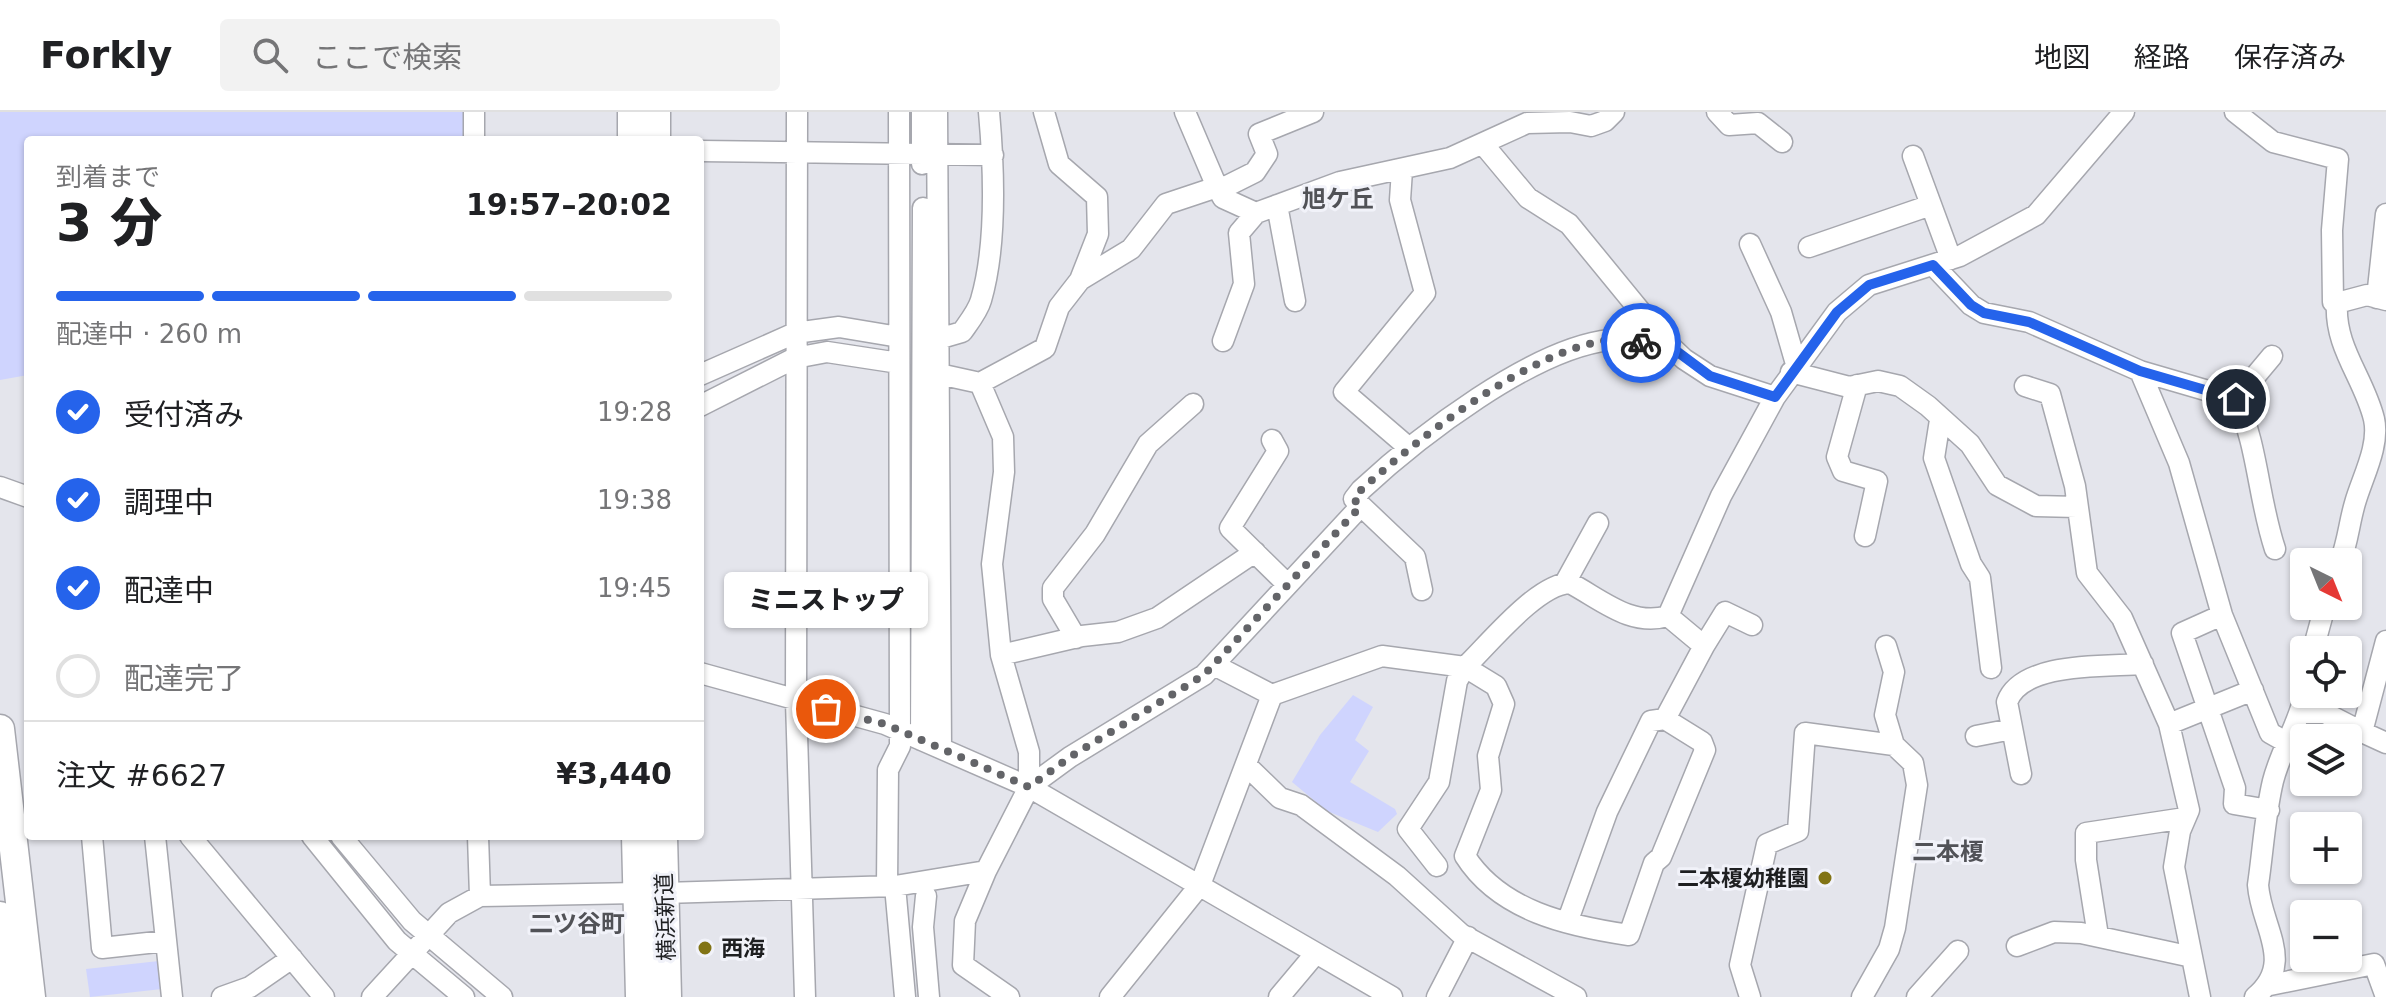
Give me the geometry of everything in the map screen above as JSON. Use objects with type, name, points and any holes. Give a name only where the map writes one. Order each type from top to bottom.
[{"type":"highway","points":[[632,112],[632,136]]},
{"type":"highway","points":[[656,112],[656,136]]},
{"type":"highway","points":[[0,729],[20,830],[31,997]]},
{"type":"highway","name":"横浜新道","points":[[637,840],[651,893],[667,997]]},
{"type":"highway","name":"横浜新道","points":[[640,997],[651,893],[662,840]]},
{"type":"highway","points":[[0,916],[10,997]]},
{"type":"street","points":[[474,112],[474,136]]},
{"type":"street","points":[[797,112],[796,701],[805,997]]},
{"type":"street","points":[[899,112],[900,746],[888,770],[891,886],[905,997]]},
{"type":"street","points":[[921,740],[930,407],[939,374],[929,153],[922,112]]},
{"type":"street","points":[[937,112],[929,153],[930,407],[941,748]]},
{"type":"street","points":[[938,339],[962,332],[981,302],[990,242],[993,155],[989,112]]},
{"type":"street","points":[[939,374],[980,383],[1045,348],[1059,307],[1080,280],[1098,234],[1097,197],[1059,164],[1044,112]]},
{"type":"street","points":[[1185,112],[1223,198],[1256,213]]},
{"type":"street","points":[[1080,280],[1131,249],[1166,204],[1218,188],[1255,172],[1267,154],[1259,134],[1313,112]]},
{"type":"street","points":[[1223,341],[1244,284],[1239,233],[1256,213],[1340,182],[1450,158],[1483,144],[1525,118],[1591,126],[1605,121],[1614,112]]},
{"type":"street","points":[[1717,112],[1729,125],[1758,123],[1782,142]]},
{"type":"street","points":[[1668,616],[1721,496],[1775,397],[1837,312],[1869,285],[1942,262],[2036,215],[2124,112]]},
{"type":"street","points":[[2235,112],[2273,142],[2338,159],[2332,230],[2333,302]]},
{"type":"street","points":[[1483,144],[1528,198],[1569,224],[1671,347],[1710,376],[1775,397]]},
{"type":"street","points":[[704,151],[993,155]]},
{"type":"street","points":[[1913,156],[1931,205],[1942,262],[1971,305],[1984,313],[2029,322],[2140,371],[2236,399],[2249,426],[2262,511],[2275,549]]},
{"type":"street","points":[[1402,170],[1400,200],[1425,293],[1344,392],[1408,447]]},
{"type":"street","points":[[1277,205],[1295,301]]},
{"type":"street","points":[[1809,247],[1931,205]]},
{"type":"street","points":[[2346,548],[2351,535],[2354,506],[2374,439],[2374,420],[2344,351],[2336,320],[2337,303],[2367,295],[2381,299],[2386,214]]},
{"type":"street","points":[[1750,244],[1781,312],[1794,368]]},
{"type":"street","points":[[704,373],[795,333],[839,327],[899,337]]},
{"type":"street","points":[[1422,590],[1415,557],[1360,507],[1354,499],[1361,490],[1408,447],[1541,360],[1614,339],[1671,347]]},
{"type":"street","points":[[704,404],[795,358],[827,352],[899,363]]},
{"type":"street","points":[[2236,399],[2272,356]]},
{"type":"street","points":[[1794,368],[1849,387],[1878,381],[1900,386],[1928,406],[1970,444],[1997,485],[2036,506],[2077,507]]},
{"type":"street","points":[[2140,371],[2179,463],[2222,615],[2270,733],[2286,742]]},
{"type":"street","points":[[980,383],[1003,437],[1004,472],[992,564],[1001,655],[1029,752],[1029,787]]},
{"type":"street","points":[[1857,385],[1837,457],[1843,471],[1877,481],[1865,536]]},
{"type":"street","points":[[2025,386],[2050,394],[2077,507],[2087,573],[2122,618],[2169,724],[2189,810],[2174,867],[2200,997]]},
{"type":"street","points":[[1076,638],[1053,599],[1053,588],[1095,534],[1148,444],[1193,404]]},
{"type":"street","points":[[899,405],[930,407]]},
{"type":"street","points":[[1940,420],[1934,458],[1971,564],[1980,578],[1991,668]]},
{"type":"street","points":[[1272,440],[1278,451],[1230,528],[1287,584]]},
{"type":"street","points":[[0,487],[24,496]]},
{"type":"street","points":[[1009,997],[963,965],[965,921],[986,871],[1029,787],[1070,757],[1204,675],[1360,507]]},
{"type":"street","points":[[1437,866],[1408,829],[1439,782],[1457,681],[1465,667],[1540,594],[1565,583],[1598,523]]},
{"type":"street","points":[[1001,655],[1118,632],[1157,618],[1255,552]]},
{"type":"street","points":[[1565,583],[1632,619],[1650,621],[1668,616]]},
{"type":"street","points":[[1665,719],[1725,612],[1752,625]]},
{"type":"street","points":[[2222,615],[2182,633],[2235,788],[2234,804],[2269,810]]},
{"type":"street","points":[[1668,616],[1704,646]]},
{"type":"street","points":[[2386,641],[2362,732],[2386,743]]},
{"type":"street","points":[[1862,997],[1889,949],[1895,928],[1917,785],[1913,763],[1894,745],[1885,715],[1894,672],[1886,646]]},
{"type":"street","points":[[1214,665],[1272,695],[1382,656],[1465,667],[1496,686],[1504,704],[1488,756],[1491,790],[1465,856],[1475,872],[1516,907],[1596,930],[1629,935],[1654,863],[1661,857],[1705,750],[1702,742],[1665,719],[1651,721],[1607,812],[1568,920]]},
{"type":"street","points":[[2021,774],[2007,702],[2010,692],[2047,671],[2143,664]]},
{"type":"street","points":[[704,674],[900,730],[1029,787],[1392,997]]},
{"type":"street","points":[[2169,724],[2253,690]]},
{"type":"street","points":[[1110,997],[1200,885],[1272,695]]},
{"type":"street","points":[[2262,991],[2277,953],[2259,902],[2258,885],[2273,781],[2301,708]]},
{"type":"street","points":[[2314,708],[2346,724]]},
{"type":"street","points":[[1976,736],[2012,729]]},
{"type":"street","points":[[1750,997],[1740,965],[1767,844],[1798,831],[1805,733],[1894,745]]},
{"type":"street","points":[[1246,765],[1280,798],[1301,805],[1397,876],[1468,937],[1576,997]]},
{"type":"street","points":[[2098,936],[2086,860],[2086,833],[2185,818]]},
{"type":"street","points":[[92,840],[102,948],[166,941]]},
{"type":"street","points":[[155,840],[172,997]]},
{"type":"street","points":[[193,840],[324,997]]},
{"type":"street","points":[[315,840],[339,874],[411,954],[464,997]]},
{"type":"street","points":[[345,840],[428,935],[502,997]]},
{"type":"street","points":[[478,840],[480,896]]},
{"type":"street","points":[[372,997],[449,913],[480,896],[891,886],[986,871]]},
{"type":"street","points":[[926,896],[923,927],[929,997]]},
{"type":"street","points":[[2017,946],[2054,932],[2098,936],[2192,957]]},
{"type":"street","points":[[1437,997],[1468,937]]},
{"type":"street","points":[[1917,997],[1958,951]]},
{"type":"street","points":[[1279,997],[1316,953]]},
{"type":"street","points":[[222,997],[250,987],[292,958]]},
{"type":"street","points":[[2262,991],[2374,964],[2386,997]]},
{"type":"shaded area","points":[[0,112],[464,112],[464,136],[24,136],[24,376],[0,380]]},
{"type":"shaded area","points":[[1353,695],[1373,707],[1355,740],[1369,751],[1350,782],[1395,809],[1397,814],[1378,832],[1327,811],[1292,782],[1320,735]]},
{"type":"shaded area","points":[[159,961],[162,989],[90,997],[86,969]]},
{"type":"way so far","points":[[826,709],[885,724],[1029,787],[1070,757],[1204,675],[1360,507],[1354,499],[1361,490],[1421,437],[1541,360],[1590,343],[1614,339],[1641,343]]},
{"type":"place","name":"ミニストップ","points":[[826,709]]},
{"type":"place","name":"二本榎幼稚園","points":[[1825,878]]},
{"type":"place","name":"西海","points":[[705,948]]},
{"type":"district","name":"旭ケ丘","points":[[1338,199]]},
{"type":"district","name":"二本榎","points":[[1948,852]]},
{"type":"district","name":"二ツ谷町","points":[[577,924]]},
{"type":"route","points":[[1641,343],[1671,347],[1710,376],[1775,397],[1796,364],[1837,312],[1869,285],[1933,265],[1971,305],[1984,313],[2029,322],[2140,371],[2236,399]]}]
